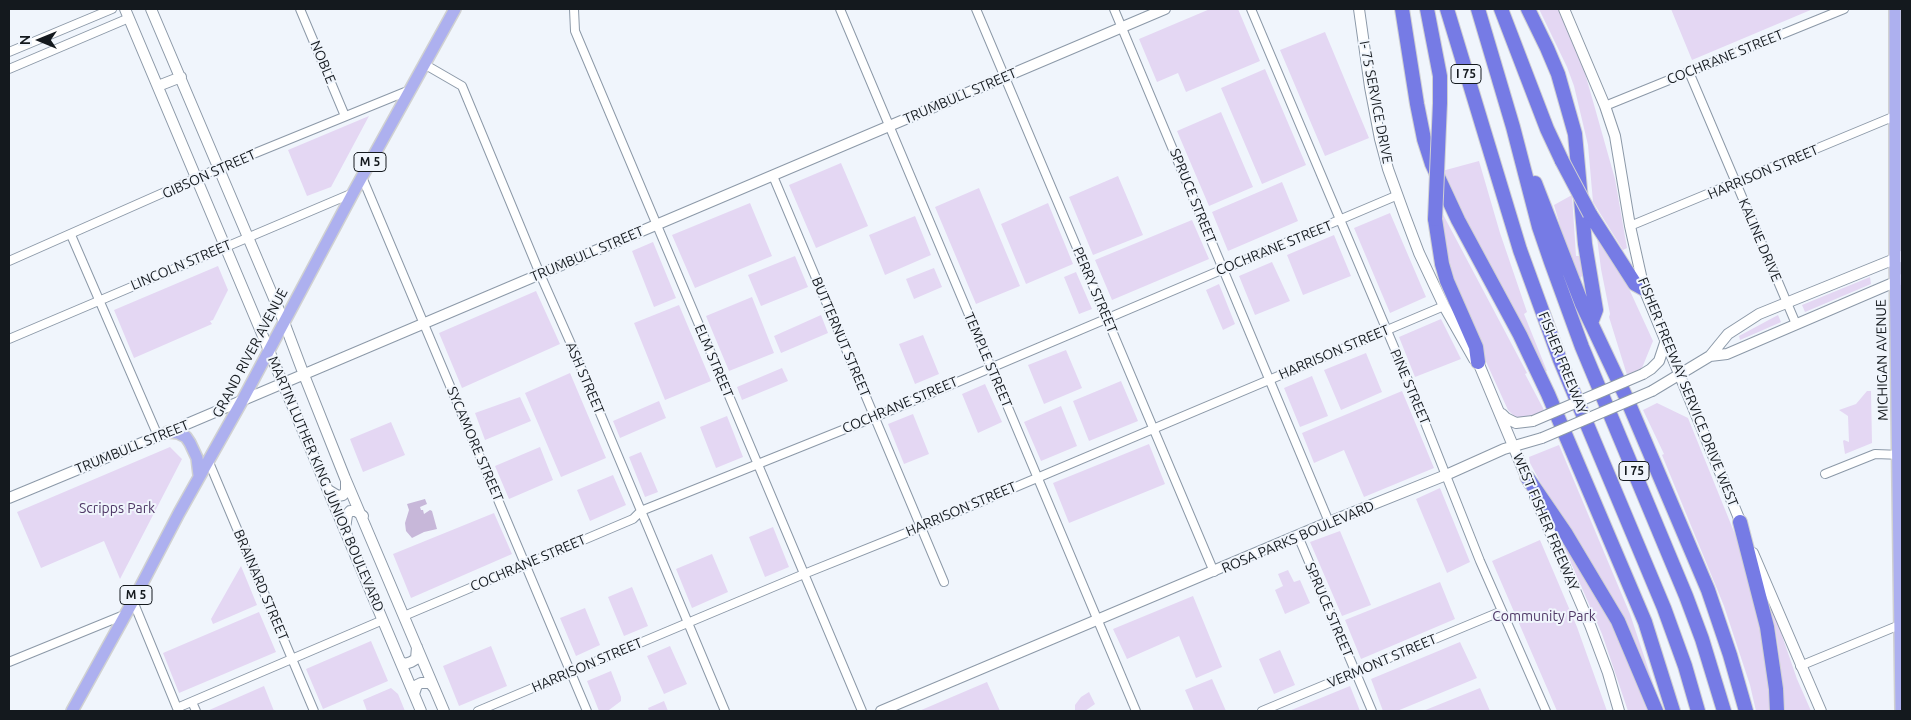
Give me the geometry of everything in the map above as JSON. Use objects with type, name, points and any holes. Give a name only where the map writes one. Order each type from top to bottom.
[{"type":"highway","points":[[1402,9],[1417,104],[1424,139],[1432,164],[1458,220],[1516,327],[1548,394],[1645,622],[1673,711]]},
{"type":"highway","points":[[1427,9],[1440,76],[1435,219],[1439,250],[1444,273],[1476,348],[1478,362]]},
{"type":"highway","name":"FISHER FREEWAY","points":[[1447,9],[1520,250],[1560,360],[1664,608],[1685,666],[1698,711]]},
{"type":"highway","name":"FISHER FREEWAY","points":[[1478,9],[1513,127],[1539,227],[1557,279],[1586,356],[1686,596],[1702,638],[1724,711]]},
{"type":"highway","points":[[1500,9],[1544,122],[1562,161],[1590,214],[1635,284],[1644,289]]},
{"type":"highway","points":[[1528,9],[1558,74],[1575,134],[1585,244],[1596,310],[1591,323]]},
{"type":"highway","points":[[1513,127],[1591,323],[1626,397],[1708,590],[1730,655],[1746,711]]},
{"type":"highway","points":[[1527,478],[1566,534],[1618,621],[1656,711]]},
{"type":"highway","points":[[1740,522],[1767,627],[1776,689],[1777,711]]},
{"type":"main road","name":"GRAND RIVER AVENUE","points":[[72,711],[454,9]]},
{"type":"main road","name":"MICHIGAN AVENUE","points":[[1895,9],[1899,85],[1896,116],[1899,257],[1901,711]]},
{"type":"main road","points":[[163,434],[178,433],[186,437],[197,458],[198,477]]},
{"type":"street","points":[[9,52],[112,9]]},
{"type":"street","name":"MARTIN LUTHER KING JUNIOR BOULEVARD","points":[[151,9],[284,322],[346,478],[444,711]]},
{"type":"street","name":"NOBLE","points":[[300,9],[345,116]]},
{"type":"street","name":"ELM STREET","points":[[574,9],[575,31],[862,711]]},
{"type":"street","name":"TEMPLE STREET","points":[[840,9],[1136,711]]},
{"type":"street","name":"PERRY STREET","points":[[976,9],[1214,572]]},
{"type":"street","name":"SPRUCE STREET","points":[[1114,9],[1329,522]]},
{"type":"street","name":"TRUMBULL STREET","points":[[9,498],[283,384],[1165,9]]},
{"type":"street","name":"PINE STREET","points":[[1250,9],[1386,330],[1480,562],[1546,711]]},
{"type":"street","name":"I- 75 SERVICE DRIVE","points":[[1359,9],[1370,87],[1380,139],[1398,195]]},
{"type":"street","name":"FISHER FREEWAY SERVICE DRIVE WEST","points":[[1564,9],[1605,106],[1615,136],[1630,226],[1644,289],[1820,711]]},
{"type":"street","name":"COCHRANE STREET","points":[[1605,106],[1844,9]]},
{"type":"street","points":[[9,69],[127,13]]},
{"type":"street","name":"MARTIN LUTHER KING JUNIOR BOULEVARD","points":[[127,13],[421,711]]},
{"type":"street","name":"ASH STREET","points":[[424,64],[462,86],[725,711]]},
{"type":"street","name":"KALINE DRIVE","points":[[1689,72],[1796,324]]},
{"type":"street","points":[[158,86],[181,76]]},
{"type":"street","name":"GIBSON STREET","points":[[9,261],[220,169],[410,90]]},
{"type":"street","name":"HARRISON STREET","points":[[1630,226],[1896,116]]},
{"type":"street","name":"SYCAMORE STREET","points":[[362,176],[587,711]]},
{"type":"street","name":"BUTTERNUT STREET","points":[[773,176],[944,582]]},
{"type":"street","name":"LINCOLN STREET","points":[[9,339],[353,193]]},
{"type":"street","points":[[1398,195],[1419,253],[1444,306]]},
{"type":"street","name":"COCHRANE STREET","points":[[404,616],[633,519],[642,511],[875,417],[1398,195]]},
{"type":"street","points":[[71,235],[99,300],[163,434]]},
{"type":"street","name":"ROSA PARKS BOULEVARD","points":[[881,711],[1504,449],[1542,438],[1652,392],[1710,356],[1728,334],[1759,314],[1899,257]]},
{"type":"street","name":"ROSA PARKS BOULEVARD","points":[[1710,356],[1727,354],[1899,280]]},
{"type":"street","name":"HARRISON STREET","points":[[478,711],[921,527],[1037,476],[1444,306]]},
{"type":"street","name":"WEST FISHER FREEWAY","points":[[1444,306],[1474,359],[1478,362],[1500,411],[1590,625],[1608,673],[1619,711]]},
{"type":"street","points":[[1500,411],[1512,422],[1522,424],[1533,421],[1642,374],[1656,366],[1666,340]]},
{"type":"street","points":[[1825,474],[1875,454],[1900,455]]},
{"type":"street","name":"BRAINARD STREET","points":[[208,460],[314,711]]},
{"type":"street","points":[[328,490],[338,496],[343,495],[346,492],[346,478]]},
{"type":"street","points":[[345,530],[348,513],[353,510],[363,516]]},
{"type":"street","name":"SPRUCE STREET","points":[[1298,536],[1372,711]]},
{"type":"street","points":[[133,601],[177,708],[383,620]]},
{"type":"street","name":"VERMONT STREET","points":[[1262,711],[1502,611]]},
{"type":"street","points":[[9,662],[124,615]]},
{"type":"street","points":[[1800,666],[1901,624]]},
{"type":"street","points":[[400,662],[405,664],[416,658],[417,647]]},
{"type":"street","points":[[414,694],[417,685],[425,681],[430,683],[435,689]]},
{"type":"street","points":[[192,702],[196,711]]},
{"type":"green space","points":[[1210,9],[1238,9],[1260,61],[1186,92],[1178,73],[1157,82],[1139,39]]},
{"type":"green space","points":[[1539,9],[1558,9],[1585,73],[1615,179],[1627,248],[1623,250],[1593,202],[1588,145],[1574,86]]},
{"type":"green space","points":[[1671,9],[1813,9],[1692,60]]},
{"type":"green space","points":[[1325,32],[1369,138],[1325,156],[1280,50]]},
{"type":"green space","points":[[1265,69],[1306,165],[1262,184],[1221,88]]},
{"type":"green space","points":[[1221,112],[1253,187],[1209,206],[1177,131]]},
{"type":"green space","points":[[369,116],[331,187],[307,196],[288,150]]},
{"type":"green space","points":[[1479,161],[1500,233],[1527,312],[1524,314],[1547,371],[1543,372],[1460,211],[1442,171]]},
{"type":"green space","points":[[841,163],[868,226],[816,248],[789,185]]},
{"type":"green space","points":[[1118,176],[1143,235],[1093,255],[1069,197]]},
{"type":"green space","points":[[1282,182],[1298,221],[1228,251],[1212,212]]},
{"type":"green space","points":[[979,188],[1020,286],[976,304],[935,207]]},
{"type":"green space","points":[[1572,195],[1576,256],[1580,256],[1583,275],[1580,278],[1571,263],[1554,205]]},
{"type":"green space","points":[[750,203],[772,256],[695,288],[672,235]]},
{"type":"green space","points":[[1048,203],[1073,264],[1026,284],[1001,224]]},
{"type":"green space","points":[[1438,205],[1527,373],[1525,374],[1544,410],[1530,417],[1515,417],[1508,410],[1462,309],[1452,284]]},
{"type":"green space","points":[[1390,213],[1426,297],[1390,313],[1354,228]]},
{"type":"green space","points":[[915,216],[931,255],[885,275],[869,235]]},
{"type":"green space","points":[[1192,220],[1209,259],[1112,300],[1095,260]]},
{"type":"green space","points":[[1596,230],[1619,267],[1653,341],[1642,368],[1627,375],[1609,317]]},
{"type":"green space","points":[[1334,235],[1351,276],[1303,295],[1287,255]]},
{"type":"green space","points":[[653,242],[676,298],[654,307],[632,251]]},
{"type":"green space","points":[[795,256],[808,287],[761,306],[748,275]]},
{"type":"green space","points":[[1272,262],[1290,301],[1255,315],[1239,276]]},
{"type":"green space","points":[[218,266],[228,290],[213,320],[210,321],[212,324],[134,358],[114,310]]},
{"type":"green space","points":[[934,268],[942,287],[914,299],[906,279]]},
{"type":"green space","points":[[1076,272],[1092,309],[1079,314],[1064,277]]},
{"type":"green space","points":[[1870,277],[1871,284],[1805,312],[1802,305]]},
{"type":"green space","points":[[1219,284],[1235,324],[1223,330],[1206,290]]},
{"type":"green space","points":[[536,291],[560,344],[462,388],[439,333]]},
{"type":"green space","points":[[752,297],[774,353],[729,371],[706,316]]},
{"type":"green space","points":[[679,305],[711,381],[665,400],[634,323]]},
{"type":"green space","points":[[821,315],[828,333],[781,353],[774,336]]},
{"type":"green space","points":[[1778,315],[1781,322],[1740,340],[1739,336]]},
{"type":"green space","points":[[1441,319],[1461,359],[1415,377],[1399,337]]},
{"type":"green space","points":[[923,335],[939,374],[915,384],[899,344]]},
{"type":"green space","points":[[1066,350],[1082,388],[1044,404],[1028,365]]},
{"type":"green space","points":[[1366,353],[1382,392],[1341,410],[1324,370]]},
{"type":"green space","points":[[782,368],[788,381],[742,400],[737,387]]},
{"type":"green space","points":[[570,373],[606,458],[561,477],[525,393]]},
{"type":"green space","points":[[1312,376],[1328,416],[1300,427],[1284,388]]},
{"type":"green space","points":[[1121,381],[1138,421],[1089,441],[1073,401]]},
{"type":"green space","points":[[985,384],[1002,422],[978,433],[962,394]]},
{"type":"green space","points":[[1402,391],[1434,468],[1364,497],[1344,450],[1314,463],[1302,433]]},
{"type":"green space","points":[[1867,391],[1871,391],[1872,443],[1845,454],[1843,441],[1849,442],[1848,416],[1839,410],[1856,404]]},
{"type":"green space","points":[[520,397],[531,421],[485,440],[475,413]]},
{"type":"green space","points":[[659,401],[666,418],[620,438],[613,421]]},
{"type":"green space","points":[[1657,403],[1688,418],[1743,554],[1762,630],[1773,711],[1756,711],[1750,685],[1724,606],[1662,455],[1664,454],[1643,410]]},
{"type":"green space","points":[[1061,406],[1077,446],[1041,461],[1024,422]]},
{"type":"green space","points":[[913,414],[929,454],[904,464],[888,424]]},
{"type":"green space","points":[[727,416],[743,457],[716,468],[700,427]]},
{"type":"green space","points":[[391,422],[405,455],[363,472],[350,439]]},
{"type":"green space","points":[[1149,444],[1165,484],[1069,523],[1053,483]]},
{"type":"green space","points":[[1559,445],[1630,614],[1657,695],[1655,696],[1530,463],[1529,457]]},
{"type":"green space","name":"Scripps Park","points":[[170,447],[182,459],[120,579],[104,541],[41,568],[17,512]]},
{"type":"green space","points":[[540,447],[553,480],[509,499],[495,466]]},
{"type":"green space","points":[[641,452],[658,492],[645,497],[629,457]]},
{"type":"green space","points":[[613,475],[626,505],[590,521],[577,490]]},
{"type":"green space","points":[[1440,488],[1470,562],[1447,573],[1416,499]]},
{"type":"green space","points":[[494,513],[512,554],[411,598],[393,554]]},
{"type":"green space","points":[[773,527],[789,567],[765,577],[749,537]]},
{"type":"green space","points":[[1340,531],[1371,605],[1342,616],[1310,542]]},
{"type":"green space","name":"Community Park","points":[[1540,540],[1577,627],[1607,711],[1557,711],[1492,561]]},
{"type":"green space","points":[[1566,546],[1608,616],[1650,711],[1628,711],[1602,634],[1564,547]]},
{"type":"green space","points":[[712,554],[728,592],[692,608],[676,569]]},
{"type":"green space","points":[[241,566],[257,605],[213,624],[211,619]]},
{"type":"green space","points":[[1288,570],[1294,582],[1300,580],[1310,603],[1285,614],[1275,590],[1283,586],[1278,574]]},
{"type":"green space","points":[[1440,582],[1455,619],[1361,659],[1345,620]]},
{"type":"green space","points":[[632,587],[648,626],[624,636],[608,597]]},
{"type":"green space","points":[[1193,596],[1222,667],[1196,678],[1179,636],[1127,659],[1113,629]]},
{"type":"green space","points":[[1769,598],[1797,679],[1811,711],[1784,711],[1778,646],[1767,599]]},
{"type":"green space","points":[[585,608],[600,645],[576,656],[560,618]]},
{"type":"green space","points":[[259,612],[276,652],[179,693],[163,653]]},
{"type":"green space","points":[[371,641],[388,681],[323,709],[306,669]]},
{"type":"green space","points":[[1460,642],[1477,678],[1397,711],[1383,711],[1371,679]]},
{"type":"green space","points":[[491,646],[507,686],[459,706],[443,666]]},
{"type":"green space","points":[[670,646],[687,684],[664,694],[647,656]]},
{"type":"green space","points":[[1280,650],[1295,685],[1274,694],[1259,659]]},
{"type":"green space","points":[[611,671],[621,701],[609,710],[599,711],[587,681]]},
{"type":"green space","points":[[1212,679],[1226,711],[1194,711],[1185,690]]},
{"type":"green space","points":[[987,682],[1000,711],[919,711]]},
{"type":"green space","points":[[264,686],[274,711],[207,711]]},
{"type":"green space","points":[[1350,686],[1360,711],[1289,711]]},
{"type":"green space","points":[[391,688],[398,694],[405,711],[367,711],[363,700]]},
{"type":"green space","points":[[1480,688],[1490,711],[1423,711]]},
{"type":"green space","points":[[1089,692],[1095,704],[1085,711],[1075,711],[1075,705],[1081,697]]},
{"type":"green space","points":[[664,701],[668,711],[649,711],[648,708]]},
{"type":"shaded area","points":[[425,499],[427,504],[420,507],[421,510],[423,510],[424,514],[430,510],[432,511],[437,529],[424,532],[412,538],[406,531],[405,523],[409,510],[407,504]]}]
